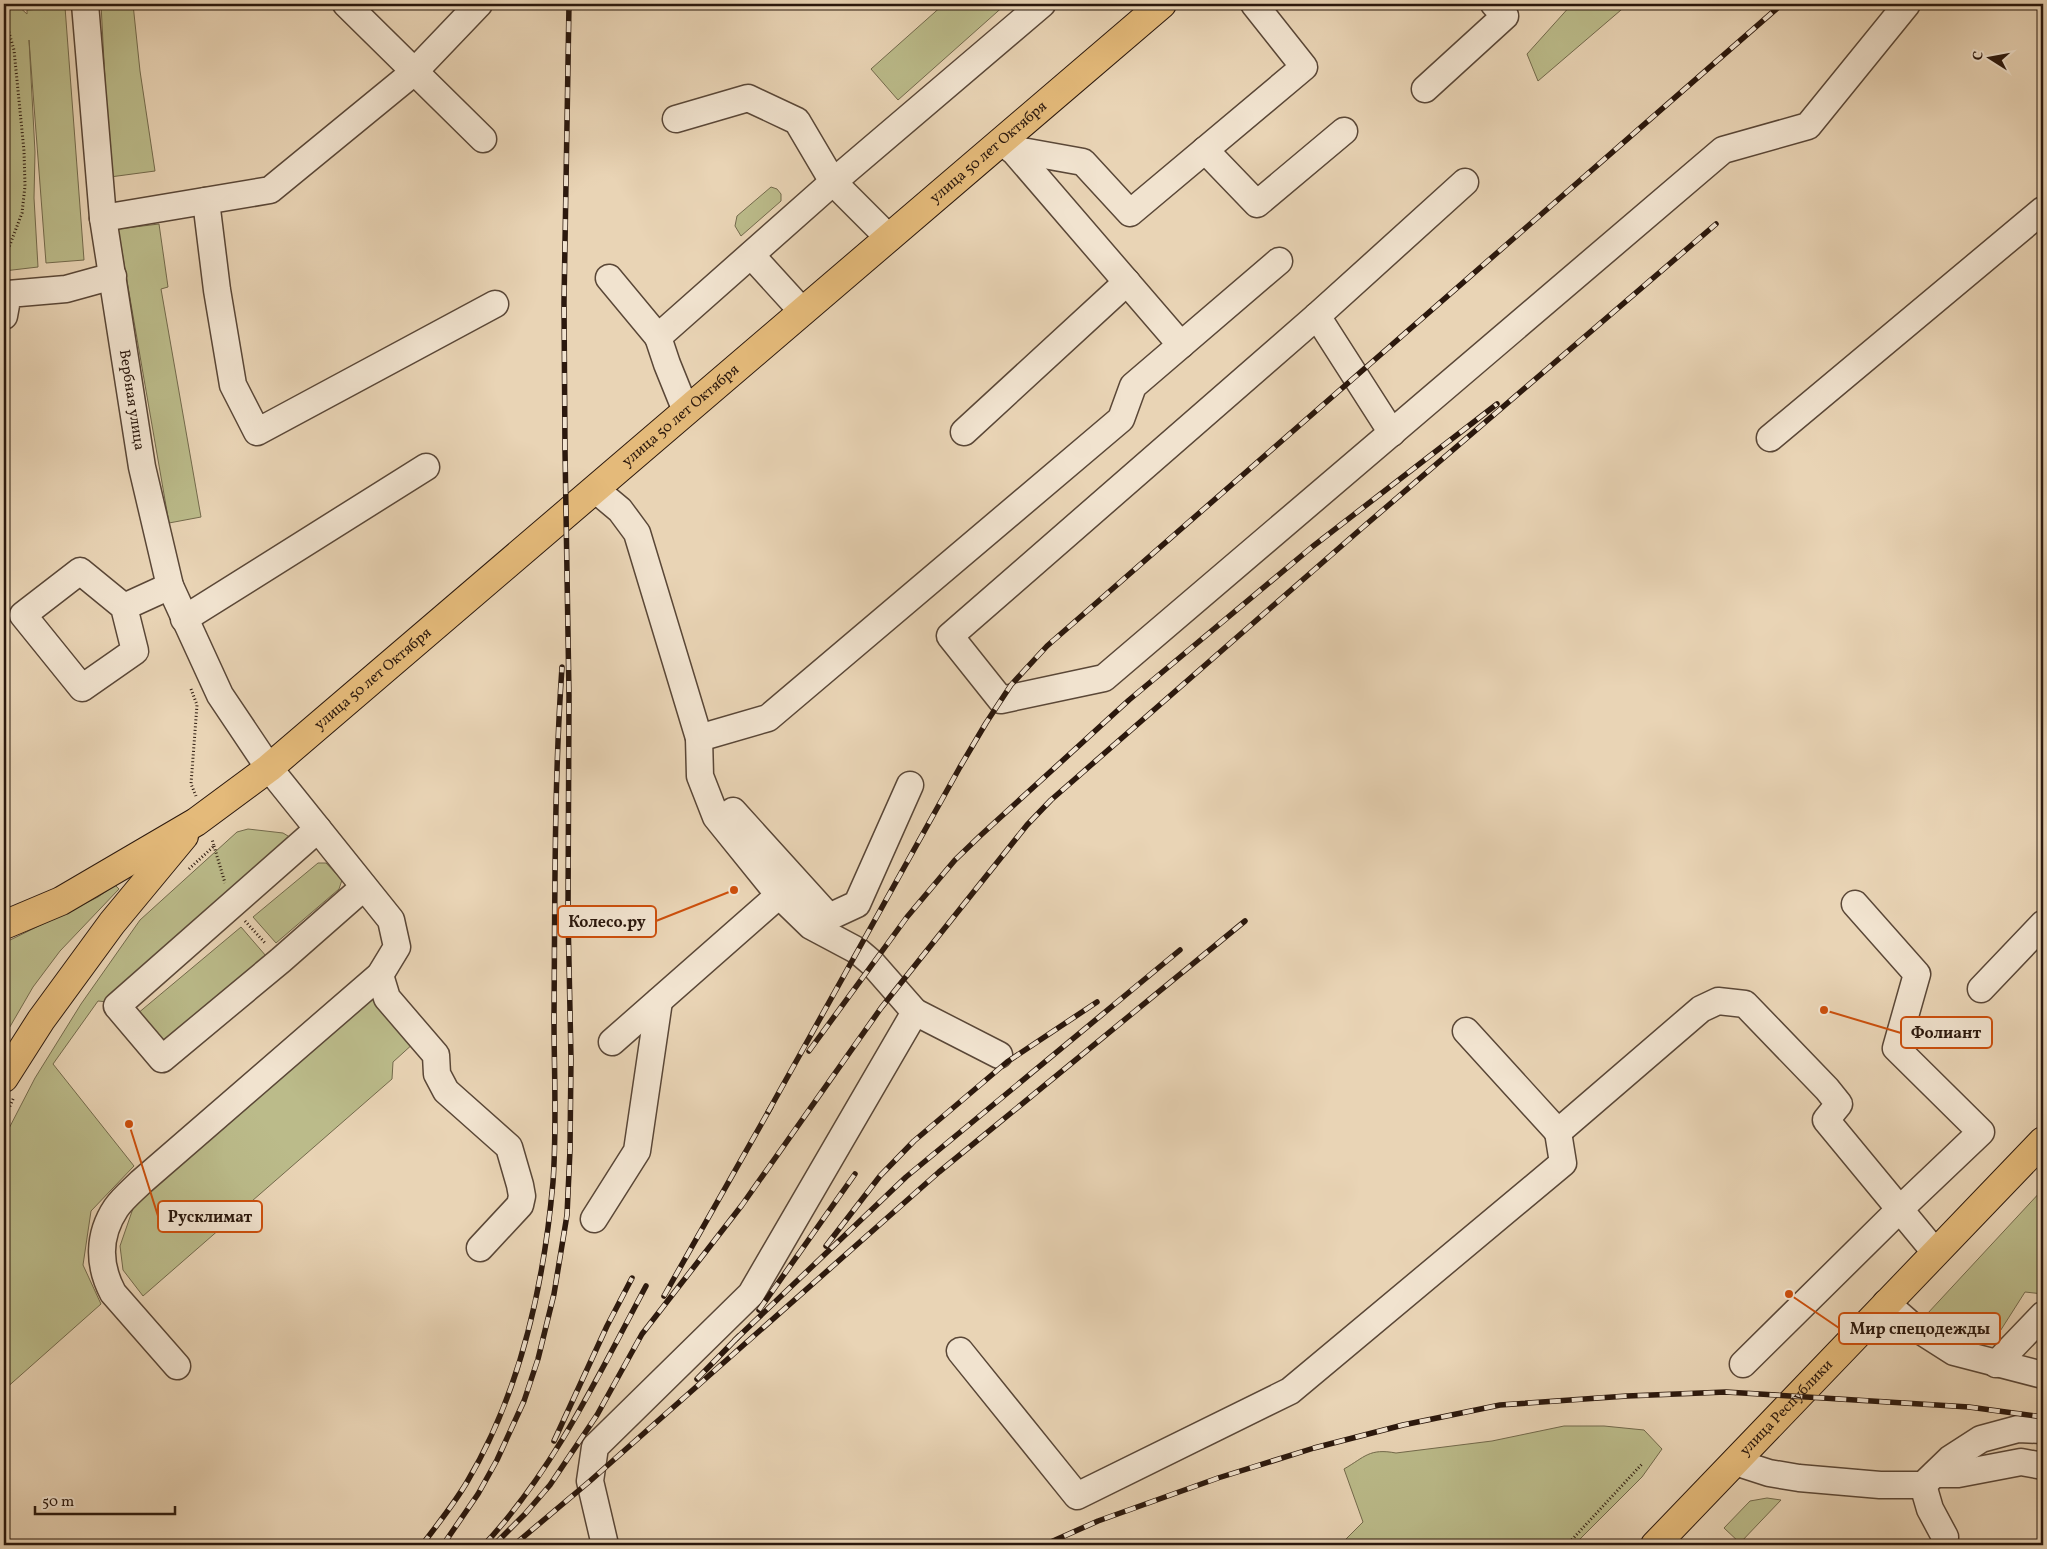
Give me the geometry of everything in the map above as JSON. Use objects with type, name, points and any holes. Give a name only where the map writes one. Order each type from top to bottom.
[{"type":"main road","name":"улица 50 лет Октября","points":[[201,819],[269,768],[889,238],[1008,144],[1162,4]]},
{"type":"main road","points":[[4,925],[61,901],[201,819]]},
{"type":"main road","points":[[10,1085],[41,1020],[112,922],[201,819]]},
{"type":"main road","name":"улица Республики","points":[[1655,1545],[1800,1397],[1886,1302],[2043,1141]]},
{"type":"street","name":"Вербная улица","points":[[85,4],[104,218],[142,468],[170,586],[220,695],[269,768],[391,920],[397,947],[380,975],[141,1182],[117,1206],[109,1220],[102,1251],[102,1267],[106,1280],[113,1293],[177,1366]]},
{"type":"street","points":[[346,4],[483,139]]},
{"type":"street","points":[[104,218],[270,190],[414,72],[479,4]]},
{"type":"street","points":[[1008,144],[1083,162],[1130,213],[1304,67],[1254,4]]},
{"type":"street","points":[[1425,89],[1505,16],[1494,4]]},
{"type":"street","points":[[1465,182],[1318,316],[950,636],[1001,700],[1104,678],[1723,150],[1808,126],[1907,4]]},
{"type":"street","points":[[658,337],[1037,5]]},
{"type":"street","points":[[676,119],[748,98],[797,121],[833,182],[889,238]]},
{"type":"street","points":[[1205,150],[1257,204],[1344,131]]},
{"type":"street","points":[[1008,144],[1181,345]]},
{"type":"street","points":[[206,202],[217,290],[233,385],[257,432],[495,304]]},
{"type":"street","points":[[1770,438],[2043,210]]},
{"type":"street","points":[[751,255],[802,312]]},
{"type":"street","points":[[699,738],[768,718],[1121,419],[1133,386],[1279,261]]},
{"type":"street","points":[[4,316],[8,294],[66,289],[113,276]]},
{"type":"street","points":[[609,278],[658,337],[686,411]]},
{"type":"street","points":[[964,432],[1127,282]]},
{"type":"street","points":[[1318,316],[1392,433]]},
{"type":"street","points":[[184,619],[426,467]]},
{"type":"street","points":[[596,490],[620,510],[637,533],[699,738],[700,776],[716,817],[779,895],[810,926],[845,943],[872,963],[915,1012],[999,1055]]},
{"type":"street","points":[[80,571],[124,607],[135,651],[82,688],[22,615],[80,571]]},
{"type":"street","points":[[124,607],[170,586]]},
{"type":"street","points":[[700,776],[829,917],[857,904],[910,785]]},
{"type":"street","points":[[318,829],[117,1006],[162,1059],[281,960],[364,887]]},
{"type":"street","points":[[612,1042],[779,895]]},
{"type":"street","points":[[1743,1364],[1899,1210],[1982,1132],[1896,1048],[1917,974],[1855,904]]},
{"type":"street","points":[[1981,989],[2043,924]]},
{"type":"street","points":[[380,975],[387,998],[436,1055],[437,1074],[446,1091],[509,1147],[520,1185],[522,1196],[520,1205],[480,1248]]},
{"type":"street","points":[[594,1219],[637,1151],[659,1001]]},
{"type":"street","points":[[1558,1132],[1701,1009],[1718,1001],[1745,1004],[1827,1089],[1839,1104],[1826,1120],[1935,1252]]},
{"type":"street","points":[[605,1545],[590,1481],[595,1447],[751,1294],[915,1012]]},
{"type":"street","points":[[960,1351],[1077,1496],[1290,1391],[1563,1163],[1558,1132],[1466,1031]]},
{"type":"street","points":[[1886,1302],[1910,1324],[1954,1352],[2043,1375]]},
{"type":"street","points":[[1996,1364],[2043,1315]]},
{"type":"street","points":[[1944,1545],[1945,1538],[1930,1509],[1929,1480],[1950,1459],[1982,1439],[2018,1428],[2043,1430]]},
{"type":"street","points":[[1735,1462],[1769,1473],[1799,1478],[1880,1485],[1929,1480],[2021,1462],[2043,1466]]},
{"type":"path","points":[[4,15],[14,50],[24,151],[25,186],[22,213],[8,250],[4,255]]},
{"type":"path","points":[[186,872],[214,846],[201,819],[191,784],[197,705],[190,688]]},
{"type":"path","points":[[4,1119],[10,1085]]},
{"type":"path","points":[[1567,1545],[1642,1464]]},
{"type":"green space","points":[[4,4],[16,4],[27,14],[27,10],[65,7],[84,260],[46,263],[29,40],[35,152],[34,198],[38,267],[4,271]]},
{"type":"green space","points":[[101,4],[133,4],[140,71],[155,171],[110,177]]},
{"type":"green space","points":[[944,4],[1006,4],[898,100],[871,69]]},
{"type":"green space","points":[[1572,4],[1628,4],[1538,81],[1527,54]]},
{"type":"green space","points":[[771,187],[777,189],[781,194],[781,201],[741,236],[735,226],[737,216]]},
{"type":"green space","points":[[159,224],[168,287],[161,289],[201,517],[169,523],[118,229]]},
{"type":"green space","points":[[248,829],[283,833],[293,839],[108,1002],[98,1001],[53,1064],[134,1166],[91,1211],[83,1265],[101,1304],[4,1390],[4,1138],[35,1078],[81,1004],[140,920],[237,832]]},
{"type":"green space","points":[[318,863],[326,863],[342,880],[339,889],[276,943],[253,917]]},
{"type":"green space","points":[[115,885],[119,889],[60,951],[33,987],[4,1037],[4,943],[98,897]]},
{"type":"green space","points":[[241,927],[266,956],[163,1043],[137,1014]]},
{"type":"green space","points":[[371,987],[415,1042],[393,1062],[392,1079],[143,1296],[123,1270],[120,1246],[138,1194]]},
{"type":"green space","points":[[2043,1189],[2043,1294],[2025,1292],[1997,1336],[1927,1314]]},
{"type":"green space","points":[[1564,1426],[1604,1426],[1644,1430],[1662,1449],[1642,1477],[1574,1545],[1340,1545],[1363,1522],[1344,1469],[1363,1457],[1379,1452],[1396,1453],[1492,1441]]},
{"type":"green space","points":[[1767,1498],[1781,1500],[1740,1543],[1724,1528],[1750,1501]]},
{"type":"railway","points":[[443,1545],[478,1494],[497,1460],[524,1401],[538,1359],[554,1294],[567,1215],[571,1059],[568,915],[569,695],[564,303],[569,4]]},
{"type":"railway","points":[[768,1112],[960,767],[1011,685],[1047,646],[1782,4]]},
{"type":"railway","points":[[494,1545],[525,1514],[550,1485],[597,1415],[642,1334],[742,1205],[881,1008],[1027,825],[1051,800],[1362,528],[1716,224]]},
{"type":"railway","points":[[809,1051],[907,917],[955,860],[981,835],[1129,700],[1312,547],[1497,404]]},
{"type":"railway","points":[[422,1545],[467,1482],[486,1448],[502,1412],[526,1337],[543,1259],[549,1221],[554,1161],[555,842],[562,667]]},
{"type":"railway","points":[[514,1545],[590,1481],[939,1172],[1245,921]]},
{"type":"railway","points":[[735,1340],[906,1177],[1180,950]]},
{"type":"railway","points":[[826,1246],[880,1176],[914,1141],[1007,1062],[1097,1002]]},
{"type":"railway","points":[[664,1296],[771,1107]]},
{"type":"railway","points":[[759,1310],[855,1174]]},
{"type":"railway","points":[[554,1441],[607,1326],[632,1278]]},
{"type":"railway","points":[[484,1545],[532,1486],[553,1454],[592,1388],[646,1286]]},
{"type":"railway","points":[[697,1379],[739,1336]]},
{"type":"railway","points":[[1044,1545],[1098,1521],[1218,1478],[1314,1448],[1403,1425],[1500,1405],[1627,1396],[1726,1392],[1969,1407],[2043,1417]]},
{"type":"place","name":"Колесо.ру","points":[[734,890]]},
{"type":"place","name":"Фолиант","points":[[1824,1010]]},
{"type":"place","name":"Русклимат","points":[[129,1124]]},
{"type":"place","name":"Мир спецодежды","points":[[1789,1294]]}]
